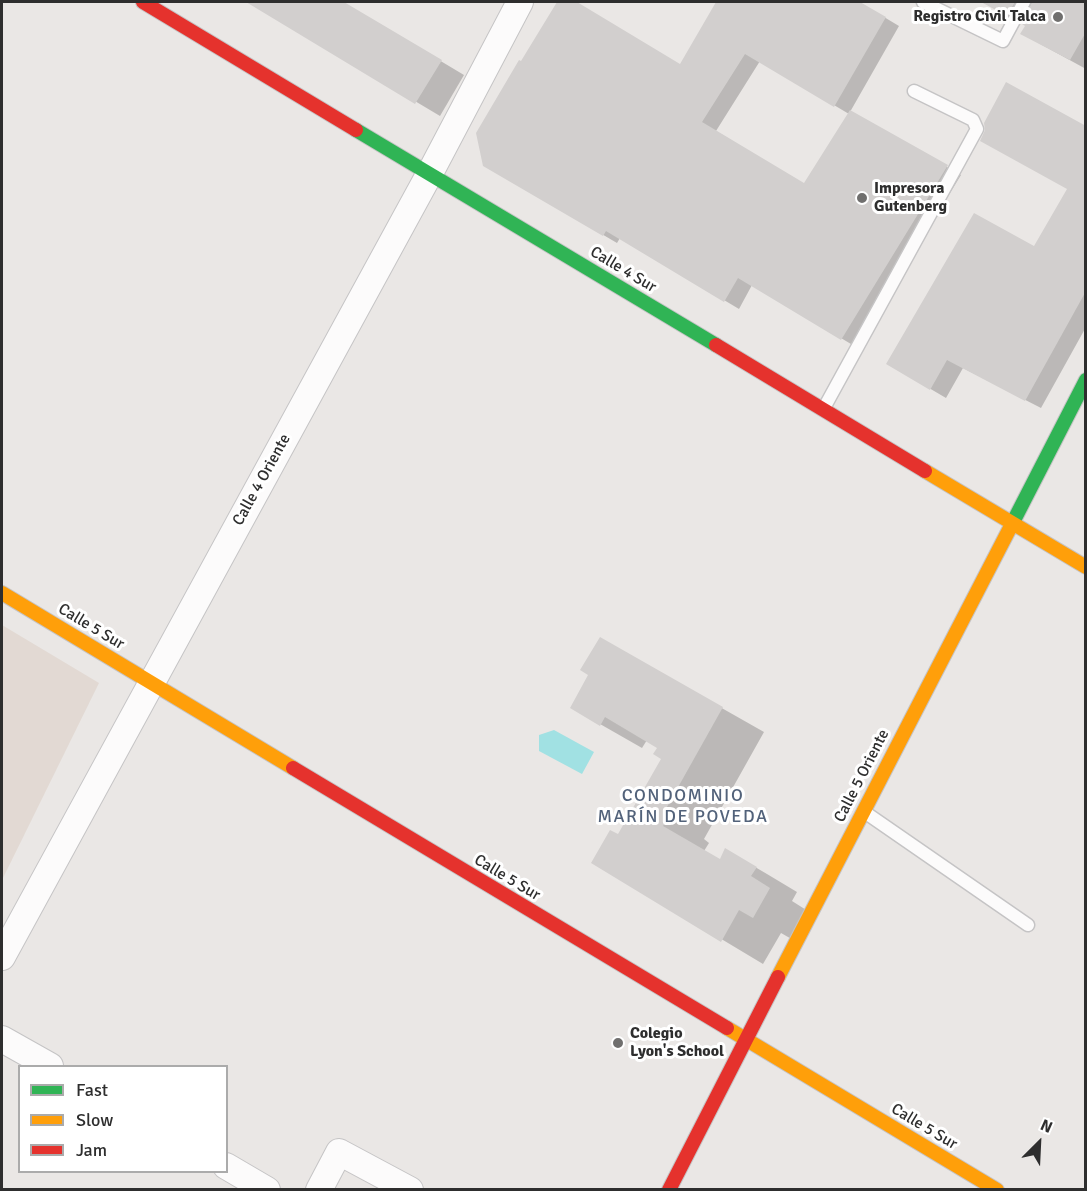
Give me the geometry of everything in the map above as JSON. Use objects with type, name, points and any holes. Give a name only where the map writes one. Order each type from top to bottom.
[{"type":"street","name":"Calle 4 Sur","points":[[143,2],[1086,567]]},
{"type":"street","name":"Calle 4 Oriente","points":[[2,957],[430,173],[520,2]]},
{"type":"street","name":"Calle 5 Oriente","points":[[669,1190],[862,811],[1086,380]]},
{"type":"street","name":"Calle 5 Sur","points":[[2,592],[997,1190]]},
{"type":"street","points":[[2,1039],[48,1065]]},
{"type":"street","points":[[319,1190],[339,1152],[410,1190]]},
{"type":"street","points":[[228,1167],[267,1190]]},
{"type":"lane","points":[[923,2],[1003,41],[1024,2]]},
{"type":"lane","points":[[824,409],[977,129],[973,120],[914,90]]},
{"type":"lane","points":[[862,811],[1028,925]]},
{"type":"shaded area","points":[[2,625],[99,683],[2,880]]},
{"type":"water","points":[[554,730],[594,752],[582,774],[539,751],[539,735]]},
{"type":"building","points":[[246,2],[344,2],[442,60],[415,104]]},
{"type":"building","points":[[557,2],[577,2],[680,64],[716,2],[860,2],[886,17],[834,107],[745,54],[702,122],[804,183],[850,110],[948,165],[841,340],[738,278],[724,302],[606,231],[603,236],[483,166],[476,133],[519,60],[521,61]]},
{"type":"building","points":[[981,2],[1015,2],[1007,16]]},
{"type":"building","name":"Registro Civil Talca","points":[[1032,2],[1086,2],[1086,32],[1070,60],[1020,34],[1025,26],[1022,24]]},
{"type":"building","points":[[1006,82],[1086,126],[1086,291],[1025,401],[947,360],[930,390],[886,364],[974,213],[1034,246],[1067,189],[980,141],[985,130],[984,123]]},
{"type":"building","points":[[600,637],[723,707],[663,814],[669,817],[663,826],[720,859],[725,848],[757,867],[751,876],[770,888],[753,918],[739,910],[721,942],[591,863],[610,830],[618,834],[661,759],[653,754],[657,748],[605,717],[600,726],[570,708],[588,675],[580,670]]},
{"type":"traffic: fast","points":[[356,130],[716,345]]},
{"type":"traffic: fast","points":[[1011,526],[1086,380]]},
{"type":"traffic: slow","points":[[925,471],[1086,567]]},
{"type":"traffic: slow","points":[[778,977],[1011,526]]},
{"type":"traffic: slow","points":[[2,593],[293,768]]},
{"type":"traffic: slow","points":[[727,1028],[997,1190]]},
{"type":"traffic: jam","points":[[143,2],[356,130]]},
{"type":"traffic: jam","points":[[716,345],[925,471]]},
{"type":"traffic: jam","points":[[293,768],[727,1028]]},
{"type":"traffic: jam","points":[[669,1190],[778,977]]},
{"type":"place","name":"Registro Civil Talca","points":[[1058,17]]},
{"type":"place","name":"Impresora Gutenberg","points":[[862,198]]},
{"type":"place","name":"Colegio Lyon's School","points":[[618,1043]]},
{"type":"district","name":"CONDOMINIO MARÍN DE POVEDA","points":[[683,806]]}]
